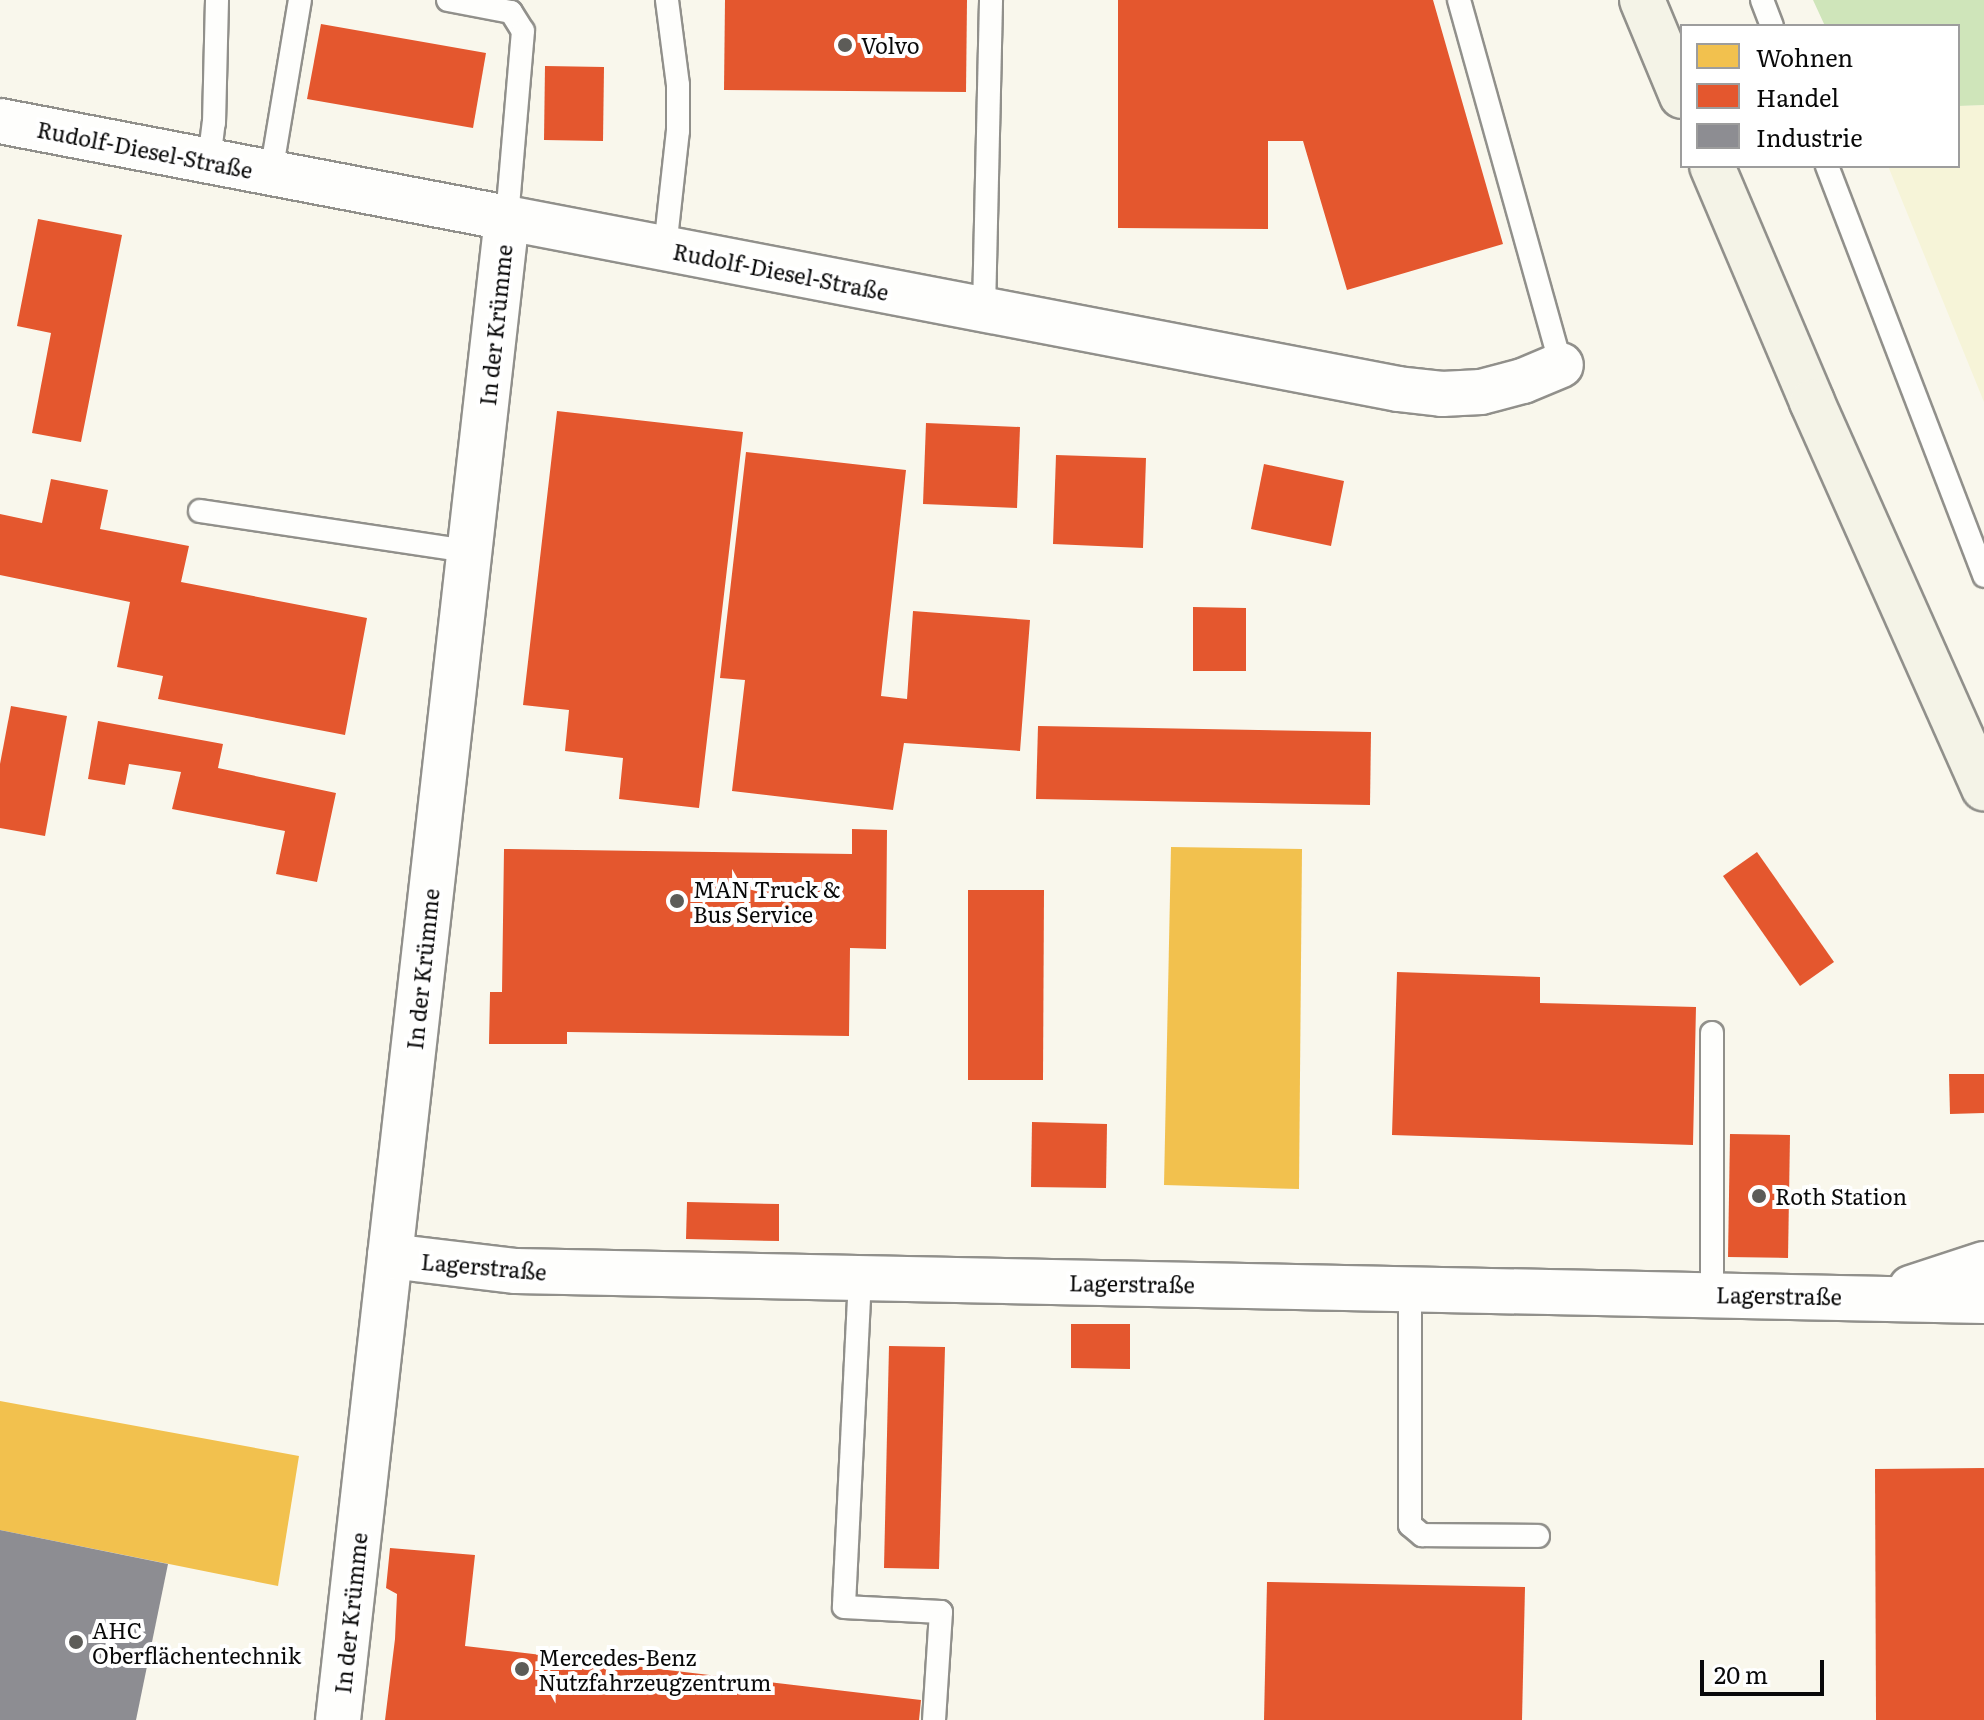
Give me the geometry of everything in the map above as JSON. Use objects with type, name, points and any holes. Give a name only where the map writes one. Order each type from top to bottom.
[{"type":"main road","points":[[1642,0],[1680,91]]},
{"type":"main road","points":[[1713,168],[1812,402],[1984,788]]},
{"type":"street","name":"Rudolf-Diesel-Straße","points":[[0,121],[1373,384],[1442,394],[1481,392],[1523,381],[1561,365]]},
{"type":"street","name":"In der Krümme","points":[[338,1720],[507,218]]},
{"type":"street","name":"Lagerstraße","points":[[390,1256],[516,1271],[1984,1301]]},
{"type":"street","name":"Lagerstraße","points":[[1874,1297],[1940,1281],[1984,1264]]},
{"type":"lane","points":[[209,161],[214,123],[217,0]]},
{"type":"lane","points":[[271,173],[300,0]]},
{"type":"lane","points":[[448,0],[511,12],[523,31],[507,218]]},
{"type":"lane","points":[[665,248],[678,131],[678,85],[667,0]]},
{"type":"lane","points":[[984,310],[991,0]]},
{"type":"lane","points":[[1459,0],[1561,365]]},
{"type":"lane","points":[[1762,0],[1771,24]]},
{"type":"lane","points":[[1828,168],[1984,576]]},
{"type":"lane","points":[[200,511],[469,551]]},
{"type":"lane","points":[[1712,1033],[1712,1294]]},
{"type":"lane","points":[[860,1278],[844,1607],[941,1612],[934,1720]]},
{"type":"lane","points":[[1410,1288],[1410,1525],[1422,1535],[1538,1536]]},
{"type":"shaded area","points":[[1984,105],[1984,402],[1889,168],[1960,168],[1960,106]]},
{"type":"green space","points":[[1813,0],[1984,0],[1984,105],[1960,106],[1960,24],[1824,24]]},
{"type":"building: Wohnen","points":[[1171,847],[1302,849],[1299,1189],[1164,1185]]},
{"type":"building: Wohnen","points":[[0,1401],[299,1456],[278,1586],[0,1530]]},
{"type":"building: Handel","name":"Volvo","points":[[725,0],[967,0],[966,92],[724,90]]},
{"type":"building: Handel","points":[[1118,0],[1433,0],[1503,244],[1347,290],[1303,141],[1268,141],[1268,229],[1118,228]]},
{"type":"building: Handel","points":[[321,24],[486,53],[473,128],[307,99]]},
{"type":"building: Handel","points":[[545,66],[604,67],[603,141],[544,140]]},
{"type":"building: Handel","points":[[38,219],[122,235],[81,442],[32,433],[51,333],[17,326]]},
{"type":"building: Handel","points":[[557,411],[743,432],[699,808],[619,799],[623,758],[565,751],[569,710],[523,705]]},
{"type":"building: Handel","points":[[926,423],[1020,427],[1017,508],[923,504]]},
{"type":"building: Handel","points":[[746,452],[906,470],[881,696],[907,699],[913,611],[1030,620],[1020,751],[904,743],[893,810],[732,791],[745,680],[720,678]]},
{"type":"building: Handel","points":[[1056,455],[1146,458],[1143,548],[1053,544]]},
{"type":"building: Handel","points":[[1264,464],[1344,481],[1331,546],[1251,529]]},
{"type":"building: Handel","points":[[51,479],[108,490],[100,529],[189,546],[181,582],[367,618],[345,735],[158,699],[163,676],[117,667],[130,602],[0,575],[0,514],[42,523]]},
{"type":"building: Handel","points":[[1193,607],[1246,608],[1246,671],[1193,671]]},
{"type":"building: Handel","points":[[11,706],[67,716],[45,836],[0,828],[0,764]]},
{"type":"building: Handel","points":[[98,721],[223,744],[218,768],[336,793],[317,882],[276,874],[285,831],[172,809],[181,772],[129,764],[125,785],[88,779]]},
{"type":"building: Handel","points":[[1038,726],[1371,732],[1370,805],[1036,799]]},
{"type":"building: Handel","name":"MAN Truck & Bus Service","points":[[852,829],[887,830],[886,949],[850,948],[849,1036],[567,1032],[567,1044],[489,1044],[490,992],[502,992],[504,849],[852,854]]},
{"type":"building: Handel","points":[[1757,852],[1834,962],[1800,986],[1723,876]]},
{"type":"building: Handel","points":[[968,890],[1044,890],[1043,1080],[968,1080]]},
{"type":"building: Handel","points":[[1397,972],[1540,977],[1540,1003],[1696,1007],[1693,1145],[1392,1135]]},
{"type":"building: Handel","points":[[1949,1074],[1984,1074],[1984,1113],[1950,1114]]},
{"type":"building: Handel","points":[[1032,1122],[1107,1124],[1106,1188],[1031,1187]]},
{"type":"building: Handel","name":"Roth Station","points":[[1730,1134],[1790,1135],[1788,1258],[1728,1257]]},
{"type":"building: Handel","points":[[687,1202],[779,1204],[779,1241],[686,1239]]},
{"type":"building: Handel","points":[[1071,1324],[1130,1324],[1130,1369],[1071,1368]]},
{"type":"building: Handel","points":[[889,1346],[945,1347],[939,1569],[884,1568]]},
{"type":"building: Handel","points":[[1984,1468],[1984,1720],[1876,1720],[1875,1469]]},
{"type":"building: Handel","name":"Mercedes-Benz Nutzfahrzeugzentrum","points":[[390,1548],[475,1555],[465,1646],[921,1700],[919,1720],[385,1720],[397,1594],[386,1588]]},
{"type":"building: Handel","points":[[1267,1582],[1525,1587],[1522,1720],[1264,1720]]},
{"type":"building: Industrie","name":"AHC Oberflächentechnik","points":[[0,1530],[168,1564],[136,1720],[0,1720]]},
{"type":"place","name":"Volvo","points":[[845,45]]},
{"type":"place","name":"MAN Truck & Bus Service","points":[[677,901]]},
{"type":"place","name":"Roth Station","points":[[1759,1196]]},
{"type":"place","name":"AHC Oberflächentechnik","points":[[76,1642]]},
{"type":"place","name":"Mercedes-Benz Nutzfahrzeugzentrum","points":[[522,1669]]}]
